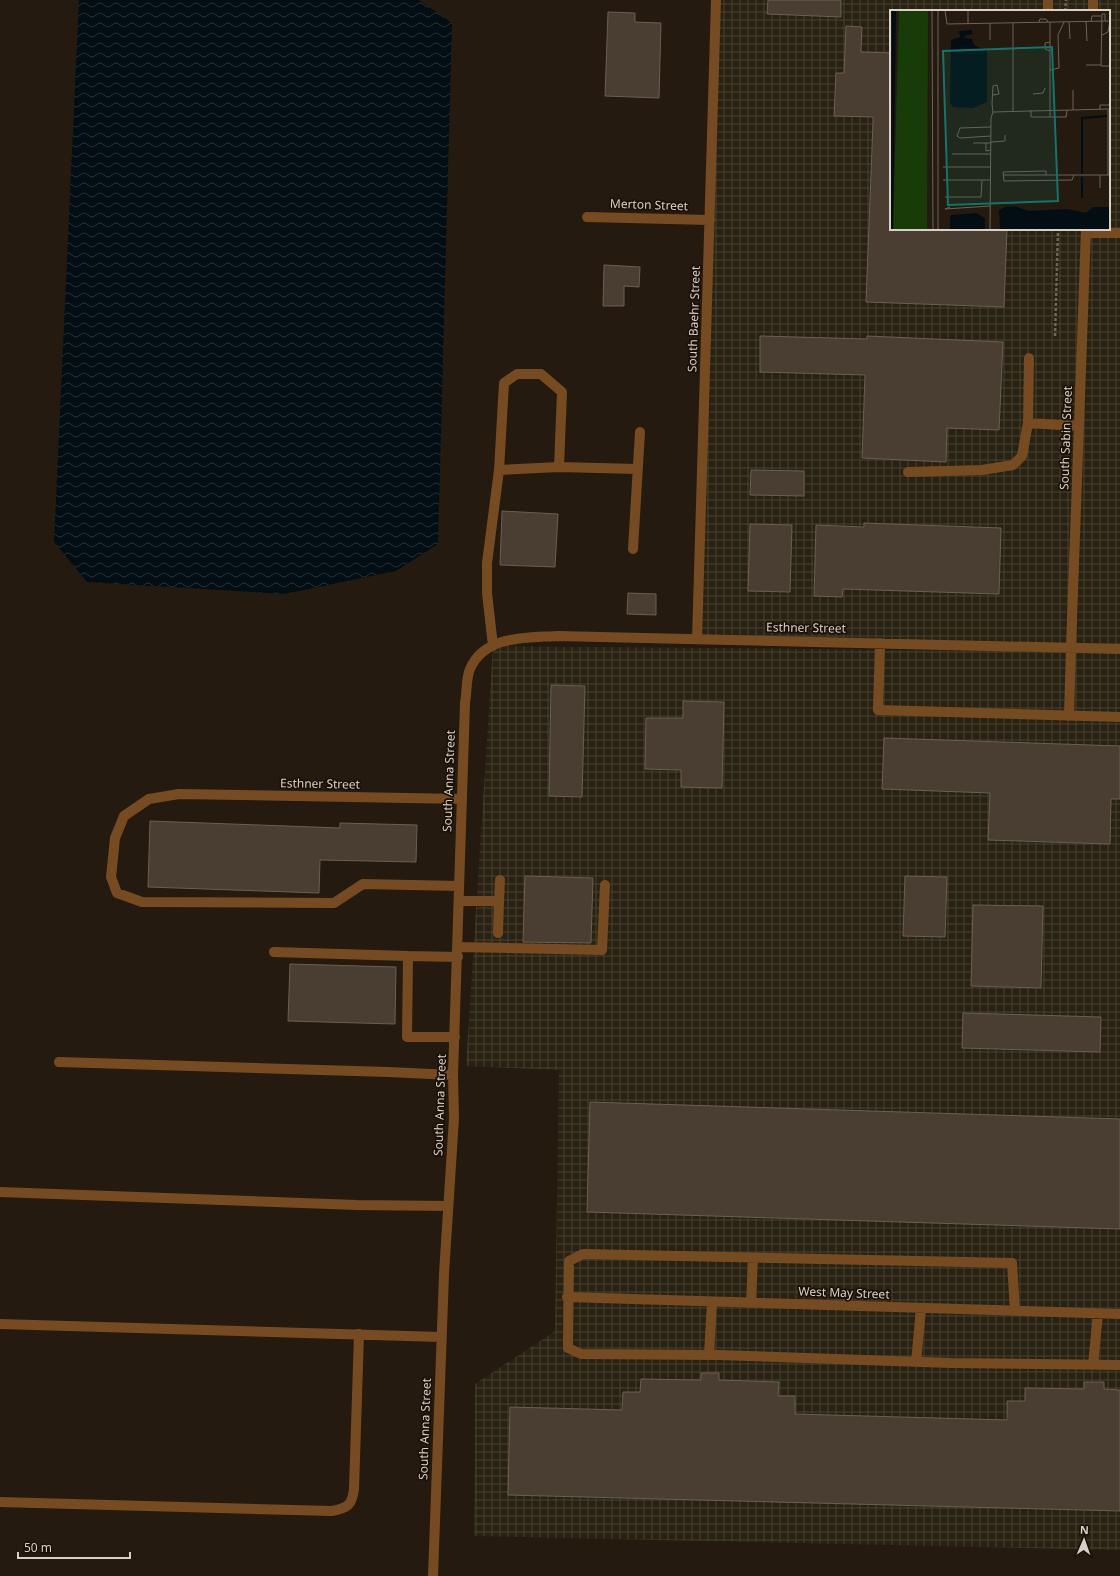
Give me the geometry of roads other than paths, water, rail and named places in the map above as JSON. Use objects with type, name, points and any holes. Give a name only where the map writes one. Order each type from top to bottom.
[{"type":"street","name":"South Baehr Street","points":[[697,639],[716,0]]},
{"type":"street","name":"Merton Street","points":[[587,216],[710,220]]},
{"type":"street","points":[[1086,231],[1120,232]]},
{"type":"street","name":"South Sabin Street","points":[[1070,716],[1071,647],[1086,231]]},
{"type":"street","points":[[908,472],[982,470],[1013,465],[1022,456],[1028,424],[1029,358]]},
{"type":"street","points":[[493,646],[487,593],[487,563],[499,470],[504,383],[517,374],[541,374],[562,392],[559,468]]},
{"type":"street","points":[[1028,424],[1079,426]]},
{"type":"street","points":[[633,549],[640,432]]},
{"type":"street","points":[[499,470],[559,468],[637,470]]},
{"type":"street","name":"Esthner Street","points":[[493,646],[497,643],[513,638],[557,636],[1120,649]]},
{"type":"street","points":[[880,643],[878,710],[1120,717]]},
{"type":"street","name":"South Anna Street","points":[[432,1576],[441,1336],[454,1118],[465,703],[470,670],[481,652],[493,646]]},
{"type":"street","name":"Esthner Street","points":[[459,886],[363,884],[334,903],[142,902],[117,893],[111,877],[115,838],[124,816],[149,800],[179,794],[462,799]]},
{"type":"street","points":[[498,932],[500,880]]},
{"type":"street","points":[[274,952],[408,956],[458,952],[602,950],[605,885]]},
{"type":"street","points":[[459,901],[499,901]]},
{"type":"street","points":[[408,956],[407,1037],[455,1037]]},
{"type":"street","points":[[59,1062],[454,1075]]},
{"type":"street","points":[[0,1192],[357,1205],[448,1206]]},
{"type":"street","points":[[1014,1311],[1012,1263],[583,1254],[569,1261],[567,1297],[568,1348],[581,1354],[709,1355],[916,1362],[1120,1365]]},
{"type":"street","points":[[751,1303],[753,1258]]},
{"type":"street","name":"West May Street","points":[[567,1297],[1120,1314]]},
{"type":"street","points":[[709,1355],[712,1302]]},
{"type":"street","points":[[916,1362],[920,1309]]},
{"type":"street","points":[[1093,1365],[1098,1314]]},
{"type":"street","points":[[0,1324],[441,1336]]},
{"type":"street","points":[[0,1502],[332,1512],[342,1509],[350,1505],[353,1498],[354,1489],[360,1334]]},
{"type":"water","points":[[79,0],[419,0],[452,23],[438,544],[396,571],[284,594],[87,582],[54,542]]}]
